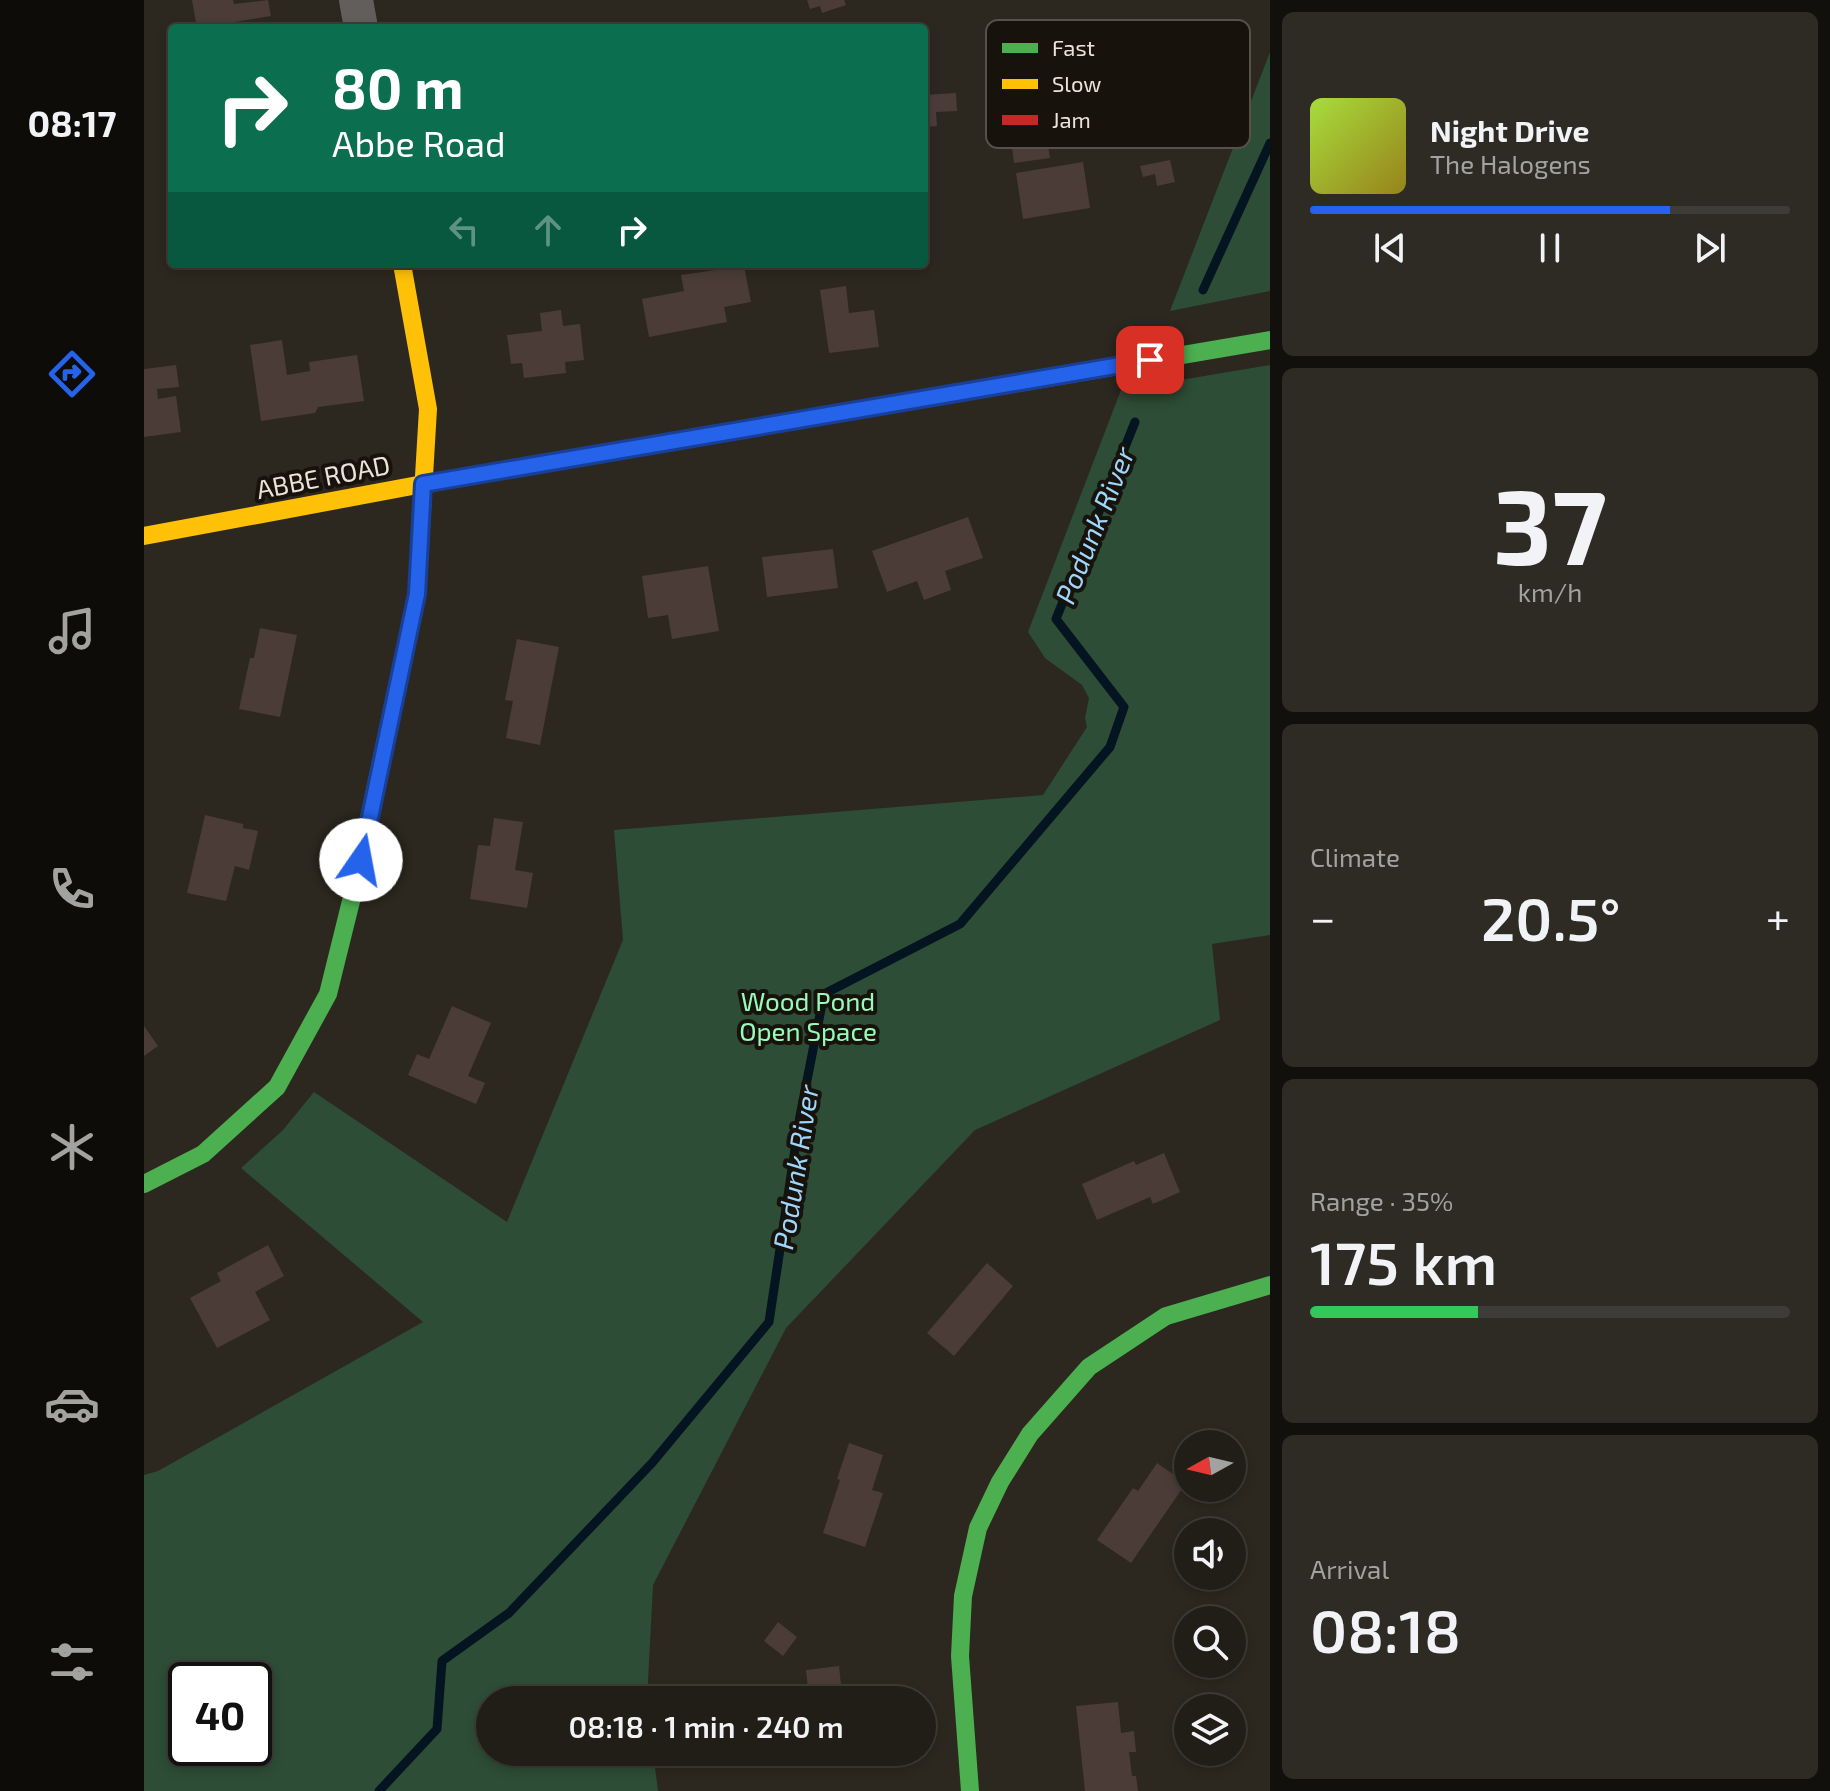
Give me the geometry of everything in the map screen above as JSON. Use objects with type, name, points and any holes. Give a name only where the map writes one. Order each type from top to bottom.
[{"type":"street","points":[[356,0],[360,24]]},
{"type":"street","points":[[144,1184],[203,1154],[277,1087],[328,994],[354,889],[417,594],[428,409],[403,268]]},
{"type":"street","name":"ABBE ROAD","points":[[144,536],[423,484],[1270,340]]},
{"type":"street","points":[[970,1791],[960,1656],[963,1596],[978,1528],[1000,1482],[1030,1434],[1089,1367],[1166,1316],[1270,1285]]},
{"type":"green space","points":[[1270,52],[1270,291],[1170,311],[1233,148],[1250,148],[1250,104]]},
{"type":"green space","name":"Wood Pond Open Space","points":[[1270,365],[1270,935],[1212,944],[1220,1020],[975,1130],[786,1328],[653,1585],[648,1686],[476,1686],[476,1766],[655,1766],[658,1791],[144,1791],[144,1475],[158,1471],[423,1322],[241,1168],[283,1130],[314,1092],[507,1222],[623,940],[614,830],[1043,795],[1087,727],[1085,718],[1089,698],[1082,685],[1045,658],[1028,632],[1121,390]]},
{"type":"building","points":[[192,0],[233,0],[234,4],[268,0],[271,16],[222,24],[196,24]]},
{"type":"building","points":[[807,0],[844,0],[846,5],[822,13],[820,6],[810,9]]},
{"type":"building","points":[[956,93],[957,111],[936,112],[937,126],[928,127],[928,95]]},
{"type":"building","points":[[1012,148],[1048,148],[1050,158],[1014,163]]},
{"type":"building","points":[[1170,160],[1175,182],[1157,186],[1155,174],[1143,177],[1140,166]]},
{"type":"building","points":[[1083,162],[1090,208],[1023,219],[1016,173]]},
{"type":"building","points":[[744,268],[751,302],[724,307],[727,322],[649,337],[642,299],[684,291],[681,275]]},
{"type":"building","points":[[846,286],[849,313],[874,310],[879,347],[829,353],[820,290]]},
{"type":"building","points":[[561,310],[563,326],[580,324],[584,360],[565,362],[566,373],[524,378],[522,363],[511,364],[507,335],[542,331],[540,313]]},
{"type":"building","points":[[282,340],[287,375],[310,371],[309,362],[357,355],[364,401],[318,407],[315,413],[261,421],[250,345]]},
{"type":"building","points":[[176,365],[179,387],[157,389],[158,399],[176,396],[181,432],[144,437],[144,369]]},
{"type":"building","points":[[968,517],[983,558],[945,571],[951,590],[924,600],[917,581],[887,592],[872,551]]},
{"type":"building","points":[[833,549],[838,588],[767,597],[762,557]]},
{"type":"building","points":[[708,566],[719,631],[672,639],[668,615],[648,618],[642,576]]},
{"type":"building","points":[[260,628],[297,635],[280,717],[239,709]]},
{"type":"building","points":[[517,639],[559,647],[540,745],[506,738],[513,701],[505,700]]},
{"type":"building","points":[[205,815],[258,831],[249,870],[235,866],[226,901],[187,893]]},
{"type":"building","points":[[494,818],[523,822],[515,870],[533,873],[527,908],[470,899],[478,845],[490,846]]},
{"type":"building","points":[[452,1006],[491,1023],[468,1076],[485,1083],[476,1104],[408,1075],[417,1054],[429,1059]]},
{"type":"building","points":[[144,1026],[158,1046],[144,1056]]},
{"type":"building","points":[[1164,1153],[1180,1192],[1153,1204],[1150,1197],[1097,1220],[1082,1184],[1134,1161],[1136,1165]]},
{"type":"building","points":[[268,1245],[284,1276],[255,1292],[270,1320],[217,1348],[190,1298],[221,1281],[217,1273]]},
{"type":"building","points":[[987,1263],[1013,1286],[954,1356],[927,1333]]},
{"type":"building","points":[[849,1443],[883,1455],[872,1490],[883,1493],[865,1547],[823,1533]]},
{"type":"building","points":[[1157,1463],[1174,1475],[1174,1500],[1131,1563],[1097,1540],[1133,1488],[1138,1491]]},
{"type":"building","points":[[778,1622],[797,1637],[783,1656],[764,1641]]},
{"type":"building","points":[[839,1666],[841,1686],[808,1686],[806,1670]]},
{"type":"building","points":[[1118,1702],[1121,1733],[1134,1731],[1136,1752],[1129,1752],[1132,1776],[1136,1776],[1138,1791],[1085,1791],[1076,1706]]},
{"type":"waterway","name":"Podunk River","points":[[1203,290],[1270,143]]},
{"type":"waterway","name":"Podunk River","points":[[379,1791],[437,1729],[442,1661],[509,1613],[652,1463],[769,1322],[800,1116],[824,994],[960,924],[1110,747],[1124,707],[1056,619],[1135,422]]},
{"type":"traffic: fast","points":[[959,393],[1270,340]]},
{"type":"traffic: fast","points":[[144,1184],[203,1154],[277,1087],[328,994],[399,678]]},
{"type":"traffic: fast","points":[[970,1791],[960,1656],[963,1596],[978,1528],[1000,1482],[1030,1434],[1089,1367],[1166,1316],[1270,1285]]},
{"type":"traffic: slow","points":[[399,678],[417,594],[428,409],[403,268]]},
{"type":"traffic: slow","points":[[144,536],[650,445]]},
{"type":"traffic: jam","points":[[650,445],[959,393]]},
{"type":"route","points":[[361,860],[417,594],[423,484],[1150,360]]}]
